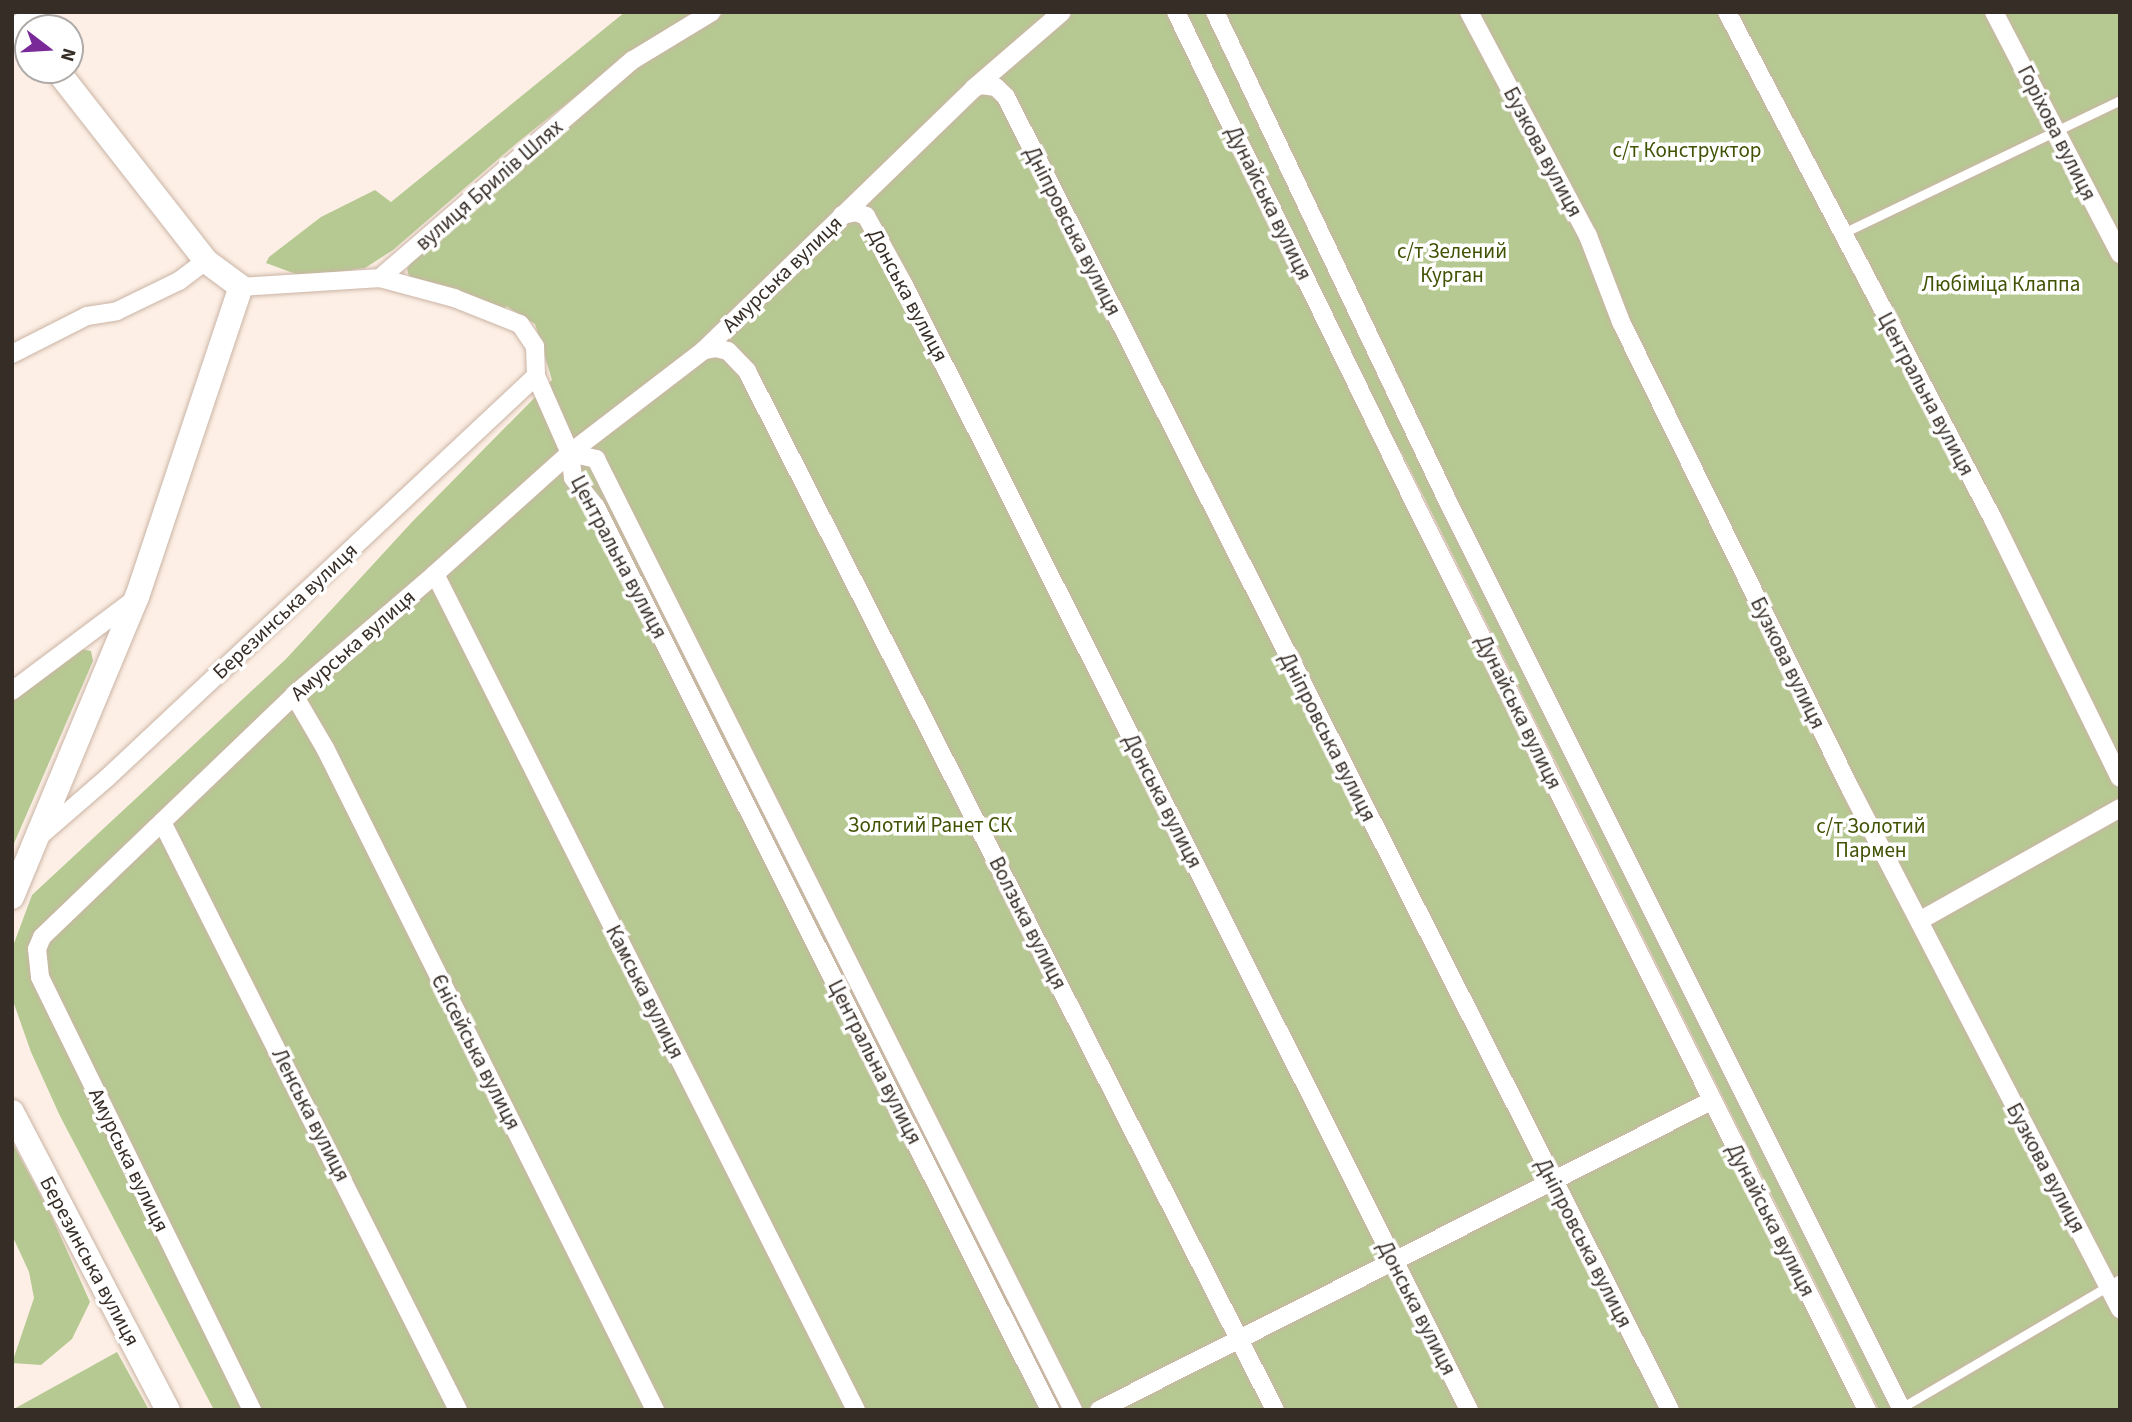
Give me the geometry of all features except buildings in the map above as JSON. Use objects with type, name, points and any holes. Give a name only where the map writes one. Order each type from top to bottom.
[{"type":"street","name":"вулиця Брилів Шлях","points":[[380,278],[633,60],[712,12]]},
{"type":"street","name":"Амурська вулиця","points":[[252,1410],[36,963],[37,949],[51,926],[294,695],[570,453],[705,349],[974,88],[1062,12]]},
{"type":"street","name":"Дунайська вулиця","points":[[1176,12],[1421,516],[1867,1410]]},
{"type":"street","name":"Дунайська вулиця","points":[[1215,12],[1449,504],[1901,1409]]},
{"type":"street","name":"Бузкова вулиця","points":[[1469,12],[1588,236],[1621,322],[1695,476],[2006,1094],[2114,1282],[2120,1309]]},
{"type":"street","name":"Центральна вулиця","points":[[1727,12],[1993,519],[2120,778]]},
{"type":"street","name":"Горіхова вулиця","points":[[1994,12],[2120,254]]},
{"type":"street","points":[[68,84],[206,261],[241,287],[380,278],[454,298],[520,324],[535,346],[536,376],[570,453]]},
{"type":"street","name":"Дніпровська вулиця","points":[[974,88],[981,85],[996,87],[1006,97],[1670,1410]]},
{"type":"street","name":"Донська вулиця","points":[[842,215],[856,212],[866,216],[904,285],[1469,1410]]},
{"type":"street","points":[[12,354],[87,316],[117,311],[130,305],[179,281],[206,261]]},
{"type":"street","name":"Березинська вулиця","points":[[12,897],[137,597],[241,287]]},
{"type":"street","name":"Волзька вулиця","points":[[705,349],[728,351],[747,371],[1275,1410]]},
{"type":"street","name":"Березинська вулиця","points":[[33,843],[107,778],[536,376]]},
{"type":"street","name":"Центральна вулиця","points":[[1050,1410],[596,507],[573,478],[570,453],[596,459],[1073,1410]]},
{"type":"street","name":"Камська вулиця","points":[[435,574],[856,1410]]},
{"type":"street","points":[[12,691],[137,597]]},
{"type":"street","name":"Єнісейська вулиця","points":[[294,695],[331,761],[655,1410]]},
{"type":"street","points":[[1919,921],[2120,808]]},
{"type":"street","name":"Ленська вулиця","points":[[162,822],[458,1410]]},
{"type":"street","points":[[1099,1410],[1712,1101]]},
{"type":"street","name":"Березинська вулиця","points":[[12,1112],[168,1410]]},
{"type":"lane","points":[[1841,233],[2054,128],[2120,100]]},
{"type":"lane","points":[[1901,1409],[2114,1282]]},
{"type":"green space","points":[[625,12],[694,12],[633,51],[518,142],[393,250],[365,268],[304,277],[266,263],[269,257],[321,217],[375,190],[391,202]]},
{"type":"green space","name":"Золотий Ранет СК","points":[[726,12],[2120,12],[2120,1410],[1879,1410],[1398,445],[1447,558],[1873,1410],[214,1410],[60,1116],[31,1052],[13,1001],[13,946],[32,895],[286,659],[412,522],[552,380],[535,324],[506,306],[505,313],[410,280],[407,269],[416,255],[502,185],[640,62]]},
{"type":"green space","points":[[81,649],[91,651],[93,661],[12,848],[12,699]]},
{"type":"green space","points":[[12,1142],[51,1215],[90,1302],[72,1339],[41,1365],[12,1363],[34,1298],[29,1272],[12,1235]]},
{"type":"green space","points":[[117,1352],[149,1410],[12,1410]]},
{"type":"park label","name":"с/т Конструктор","points":[[1687,150]]},
{"type":"park label","name":"с/т Зелений Курган","points":[[1452,263]]},
{"type":"park label","name":"Любіміца Клаппа","points":[[2001,284]]},
{"type":"park label","name":"с/т Золотий Пармен","points":[[1871,838]]}]
